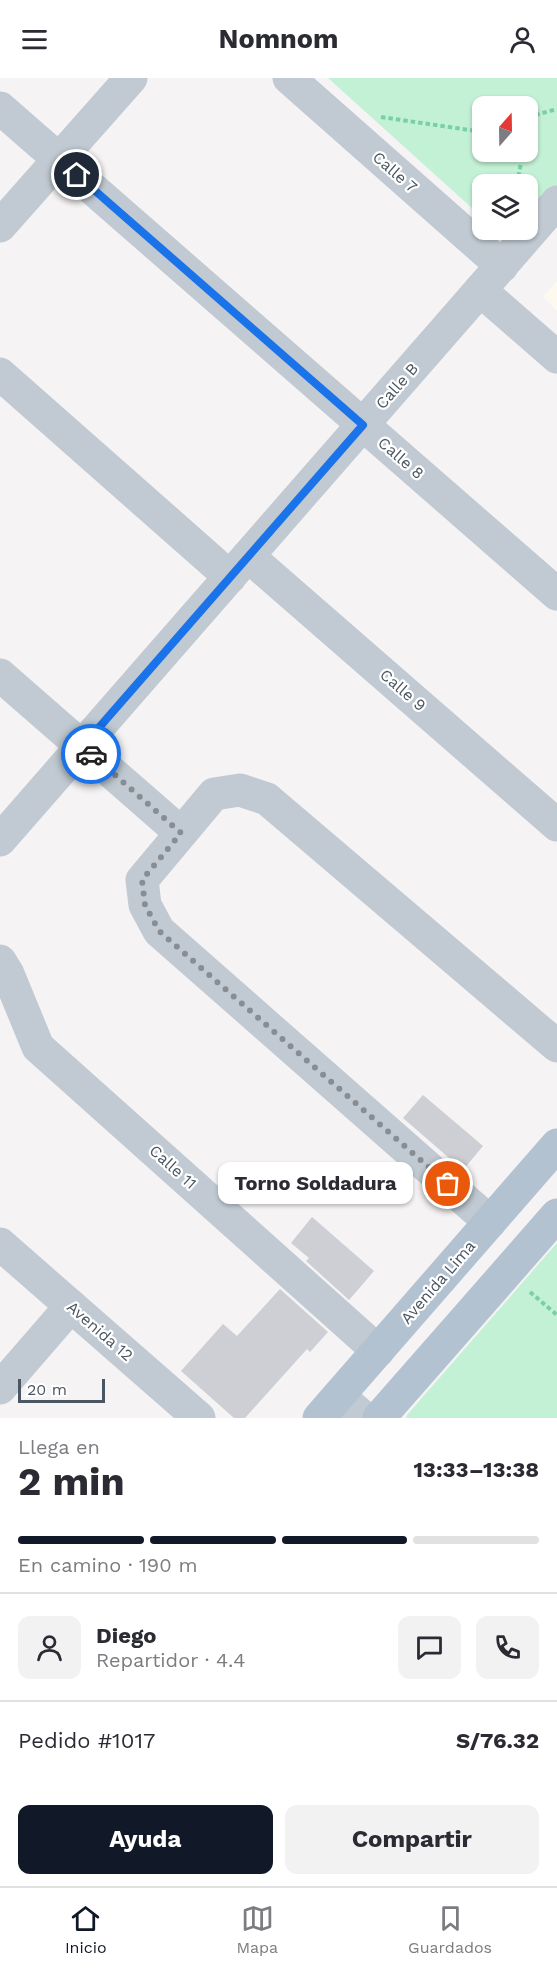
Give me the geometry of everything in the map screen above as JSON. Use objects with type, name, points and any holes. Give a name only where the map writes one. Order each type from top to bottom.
[{"type":"main road","name":"Avenida Lima","points":[[329,1407],[557,1145]]},
{"type":"main road","points":[[379,1418],[557,1215]]},
{"type":"street","points":[[0,226],[131,78]]},
{"type":"street","name":"Calle 7","points":[[289,78],[502,266]]},
{"type":"street","name":"Calle 8","points":[[0,108],[557,594]]},
{"type":"street","name":"Calle B","points":[[0,840],[480,290],[551,220]]},
{"type":"street","points":[[480,290],[557,357]]},
{"type":"street","name":"Calle 9","points":[[0,374],[557,825]]},
{"type":"street","points":[[0,675],[181,833]]},
{"type":"street","points":[[490,1222],[159,931],[145,905],[142,880],[214,794],[240,790],[267,799],[557,1046]]},
{"type":"street","name":"Calle 11","points":[[0,961],[8,974],[38,1047],[378,1351]]},
{"type":"street","name":"Avenida 12","points":[[0,1244],[199,1418]]},
{"type":"street","points":[[0,1388],[71,1306]]},
{"type":"street","points":[[329,1407],[364,1418]]},
{"type":"path","points":[[538,115],[557,109]]},
{"type":"path","points":[[330,114],[387,117],[472,130]]},
{"type":"path","points":[[527,1290],[557,1315]]},
{"type":"shaded area","points":[[557,281],[557,311],[543,297]]},
{"type":"green space","points":[[328,78],[557,78],[557,193],[538,214],[538,174],[472,174],[472,208]]},
{"type":"green space","points":[[557,1243],[557,1418],[406,1418],[407,1415]]},
{"type":"building","points":[[423,1095],[483,1146],[463,1170],[403,1118]]},
{"type":"building","points":[[312,1217],[374,1271],[349,1300],[306,1261],[309,1258],[291,1243]]},
{"type":"building","points":[[280,1289],[328,1332],[310,1352],[307,1349],[245,1418],[234,1418],[181,1371],[223,1324],[237,1336]]},
{"type":"way so far","points":[[91,754],[181,833],[142,880],[145,905],[159,931],[448,1184]]},
{"type":"place","name":"Torno Soldadura","points":[[448,1184]]},
{"type":"route","points":[[77,175],[363,425],[82,747],[91,754]]}]
